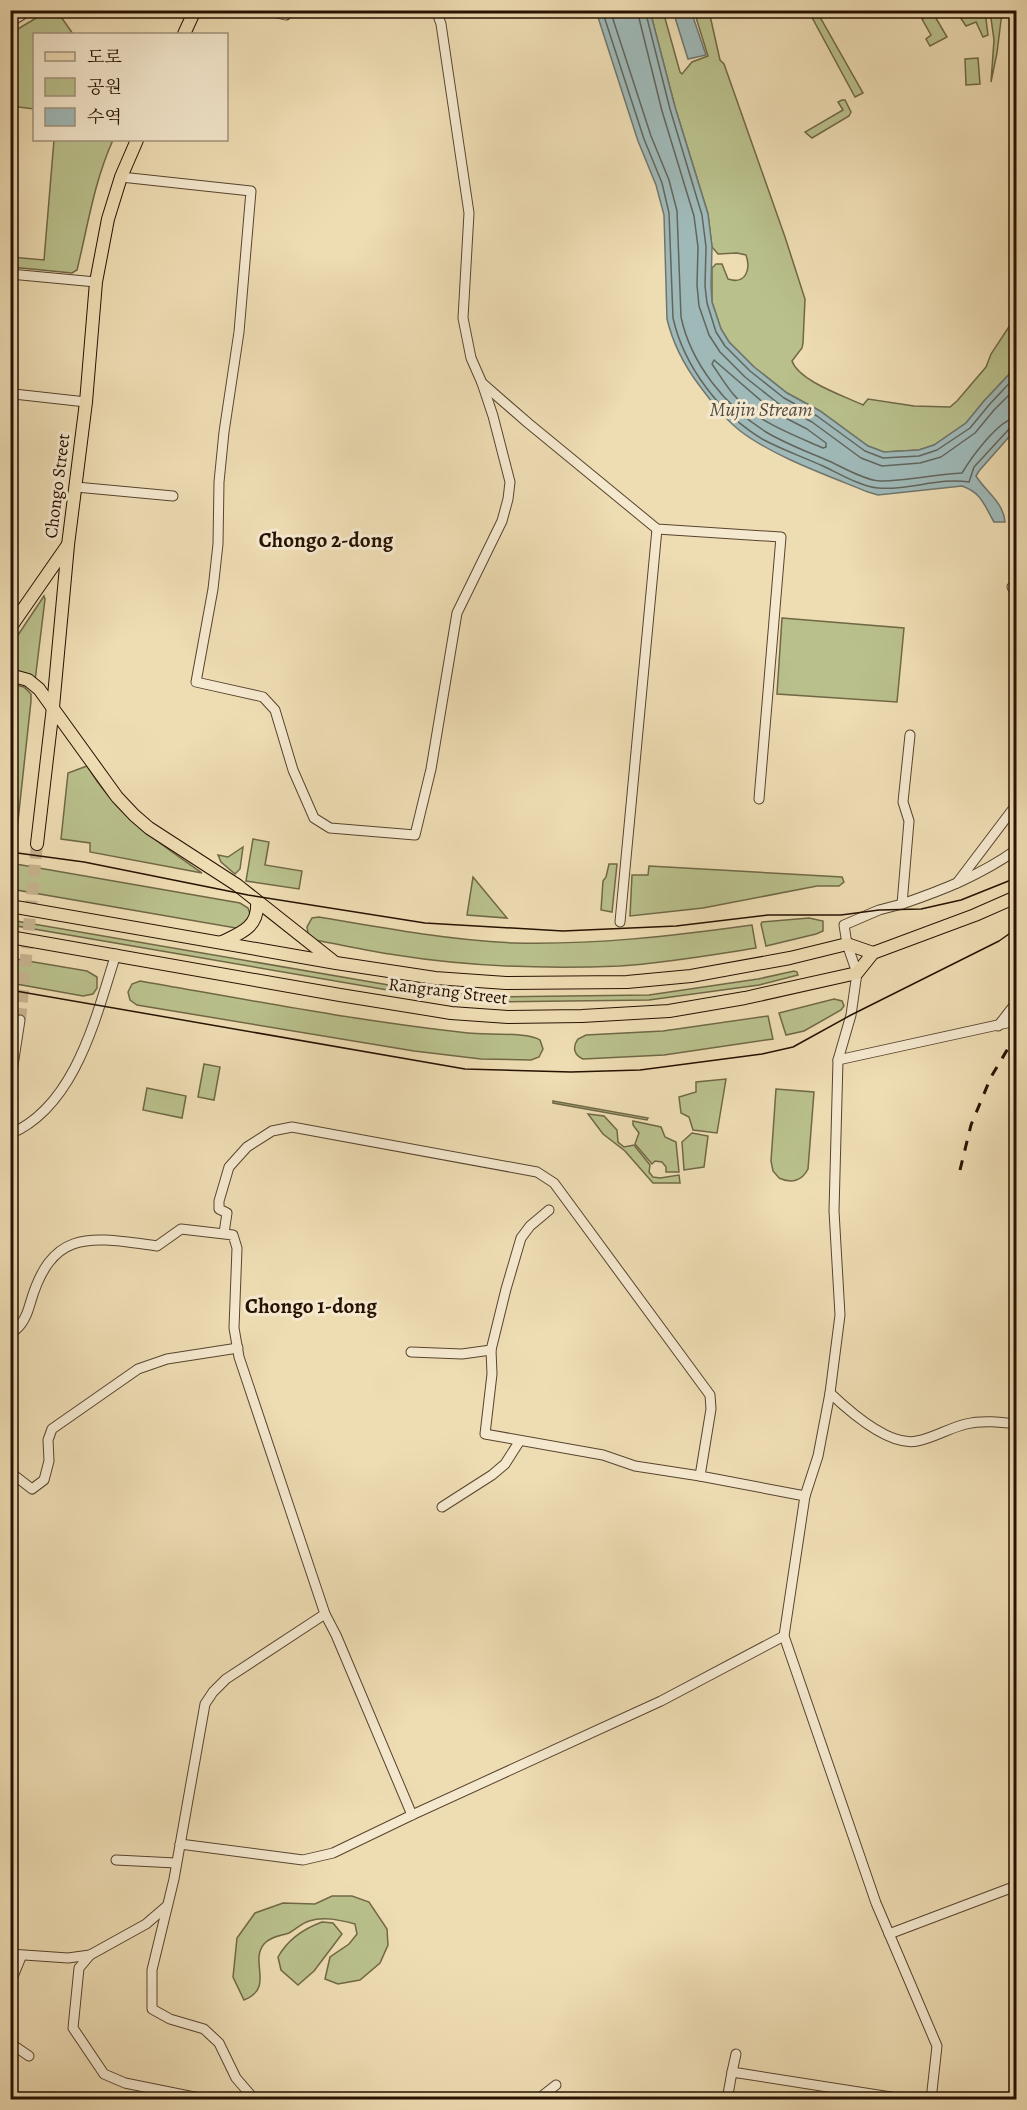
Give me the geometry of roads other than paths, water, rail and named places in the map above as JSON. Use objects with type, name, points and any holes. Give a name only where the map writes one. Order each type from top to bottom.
[{"type":"main road","points":[[184,33],[195,10]]},
{"type":"main road","name":"Chongo Street","points":[[37,844],[68,545],[86,402],[96,282],[108,219],[121,177],[137,141]]},
{"type":"main road","points":[[10,628],[68,545]]},
{"type":"main road","points":[[10,675],[28,680],[39,688],[117,797],[134,815],[237,885],[336,963]]},
{"type":"main road","points":[[857,973],[873,953],[1017,897]]},
{"type":"main road","points":[[222,942],[244,932],[254,923],[258,911],[257,902]]},
{"type":"main road","name":"Rangrang Street","points":[[10,906],[336,963],[435,978],[506,983],[627,982],[691,976],[790,958],[847,944]]},
{"type":"main road","name":"Rangrang Street","points":[[10,937],[451,1013],[508,1017],[669,1011],[745,998],[857,973]]},
{"type":"main road","points":[[847,944],[873,953]]},
{"type":"street","points":[[10,22],[30,10]]},
{"type":"street","points":[[263,10],[285,15]]},
{"type":"street","points":[[121,177],[251,191],[239,332],[219,482],[218,544],[213,589],[196,682],[263,697],[275,710],[293,770],[314,818],[330,828],[415,835],[431,770],[457,613],[499,529],[508,499],[510,482],[493,416],[471,358],[463,318],[469,213],[441,24],[436,10]]},
{"type":"street","points":[[10,274],[96,282]]},
{"type":"street","points":[[482,382],[528,423],[657,529],[781,537],[759,799]]},
{"type":"street","points":[[10,391],[14,394],[86,402]]},
{"type":"street","points":[[76,487],[173,496]]},
{"type":"street","points":[[620,922],[657,529]]},
{"type":"street","points":[[902,904],[909,821],[903,802],[910,735]]},
{"type":"street","points":[[956,885],[1017,805]]},
{"type":"street","points":[[932,2100],[937,2046],[876,1903],[784,1636],[805,1496],[818,1456],[830,1393],[840,1315],[834,1211],[838,1060],[851,1015],[857,973],[847,944],[844,925],[879,910],[956,885],[997,864],[1017,850]]},
{"type":"street","points":[[10,1134],[24,1128],[43,1113],[63,1091],[75,1068],[116,954]]},
{"type":"street","points":[[998,1026],[1017,1003]]},
{"type":"street","points":[[10,1085],[20,1020]]},
{"type":"street","points":[[838,1060],[1017,1021]]},
{"type":"street","points":[[224,1233],[227,1213],[219,1209],[219,1201],[230,1167],[247,1147],[272,1131],[292,1127],[537,1172],[554,1183],[710,1395],[711,1409],[700,1476]]},
{"type":"street","points":[[549,1210],[530,1226],[521,1238],[491,1350],[492,1374],[485,1434],[519,1442],[603,1455],[635,1466],[805,1496]]},
{"type":"street","points":[[10,1333],[14,1332],[26,1318],[33,1292],[49,1259],[74,1242],[101,1239],[157,1246],[180,1229],[233,1235],[237,1248],[234,1328],[238,1348],[325,1614],[412,1815]]},
{"type":"street","points":[[10,1472],[32,1489],[44,1480],[49,1461],[48,1440],[52,1429],[138,1369],[168,1359],[238,1348]]},
{"type":"street","points":[[411,1353],[462,1354],[491,1350]]},
{"type":"street","points":[[830,1393],[849,1411],[882,1433],[899,1440],[916,1442],[975,1422],[1017,1424]]},
{"type":"street","points":[[442,1507],[492,1475],[505,1464],[519,1442]]},
{"type":"street","points":[[255,2100],[236,2078],[219,2043],[204,2029],[170,2019],[152,2009],[152,1970],[180,1844],[205,1704],[226,1679],[325,1614]]},
{"type":"street","points":[[180,1844],[303,1860],[333,1853],[661,1701],[784,1636]]},
{"type":"street","points":[[116,1860],[176,1863]]},
{"type":"street","points":[[889,1934],[1017,1886]]},
{"type":"street","points":[[167,1906],[146,1924],[90,1955],[79,1968],[72,2028],[105,2074],[125,2083],[209,2100]]},
{"type":"street","points":[[10,1984],[16,1955],[68,1958],[90,1955]]},
{"type":"street","points":[[10,2043],[29,2056]]},
{"type":"street","points":[[728,2100],[736,2054]]},
{"type":"street","points":[[732,2072],[910,2100]]},
{"type":"street","points":[[541,2100],[542,2096],[556,2085]]},
{"type":"water","name":"Mujin Stream","points":[[596,11],[650,11],[675,107],[708,214],[712,247],[712,302],[721,329],[729,342],[754,367],[787,393],[820,411],[868,446],[884,452],[919,450],[934,445],[966,423],[1016,367],[1016,429],[976,476],[998,503],[1005,522],[994,522],[978,496],[962,486],[878,495],[868,492],[784,457],[752,439],[733,425],[713,403],[684,362],[669,328],[664,215],[656,185],[638,141]]},
{"type":"water","points":[[673,11],[691,11],[706,55],[688,59]]},
{"type":"tunnel","points":[[20,1020],[37,844]]},
{"type":"tram line","points":[[10,852],[84,862],[248,895],[425,923],[563,931],[676,926],[768,915],[841,915],[879,910],[921,909],[961,900],[1016,878]]},
{"type":"tram line","points":[[10,990],[465,1069],[571,1072],[640,1070],[762,1054],[793,1047],[851,1015],[999,941],[1016,929]]},
{"type":"railway","points":[[960,1170],[971,1125],[991,1077],[1016,1035]]},
{"type":"district","name":"Chongo 2-dong","points":[[326,540]]},
{"type":"district","name":"Chongo 1-dong","points":[[311,1306]]}]
